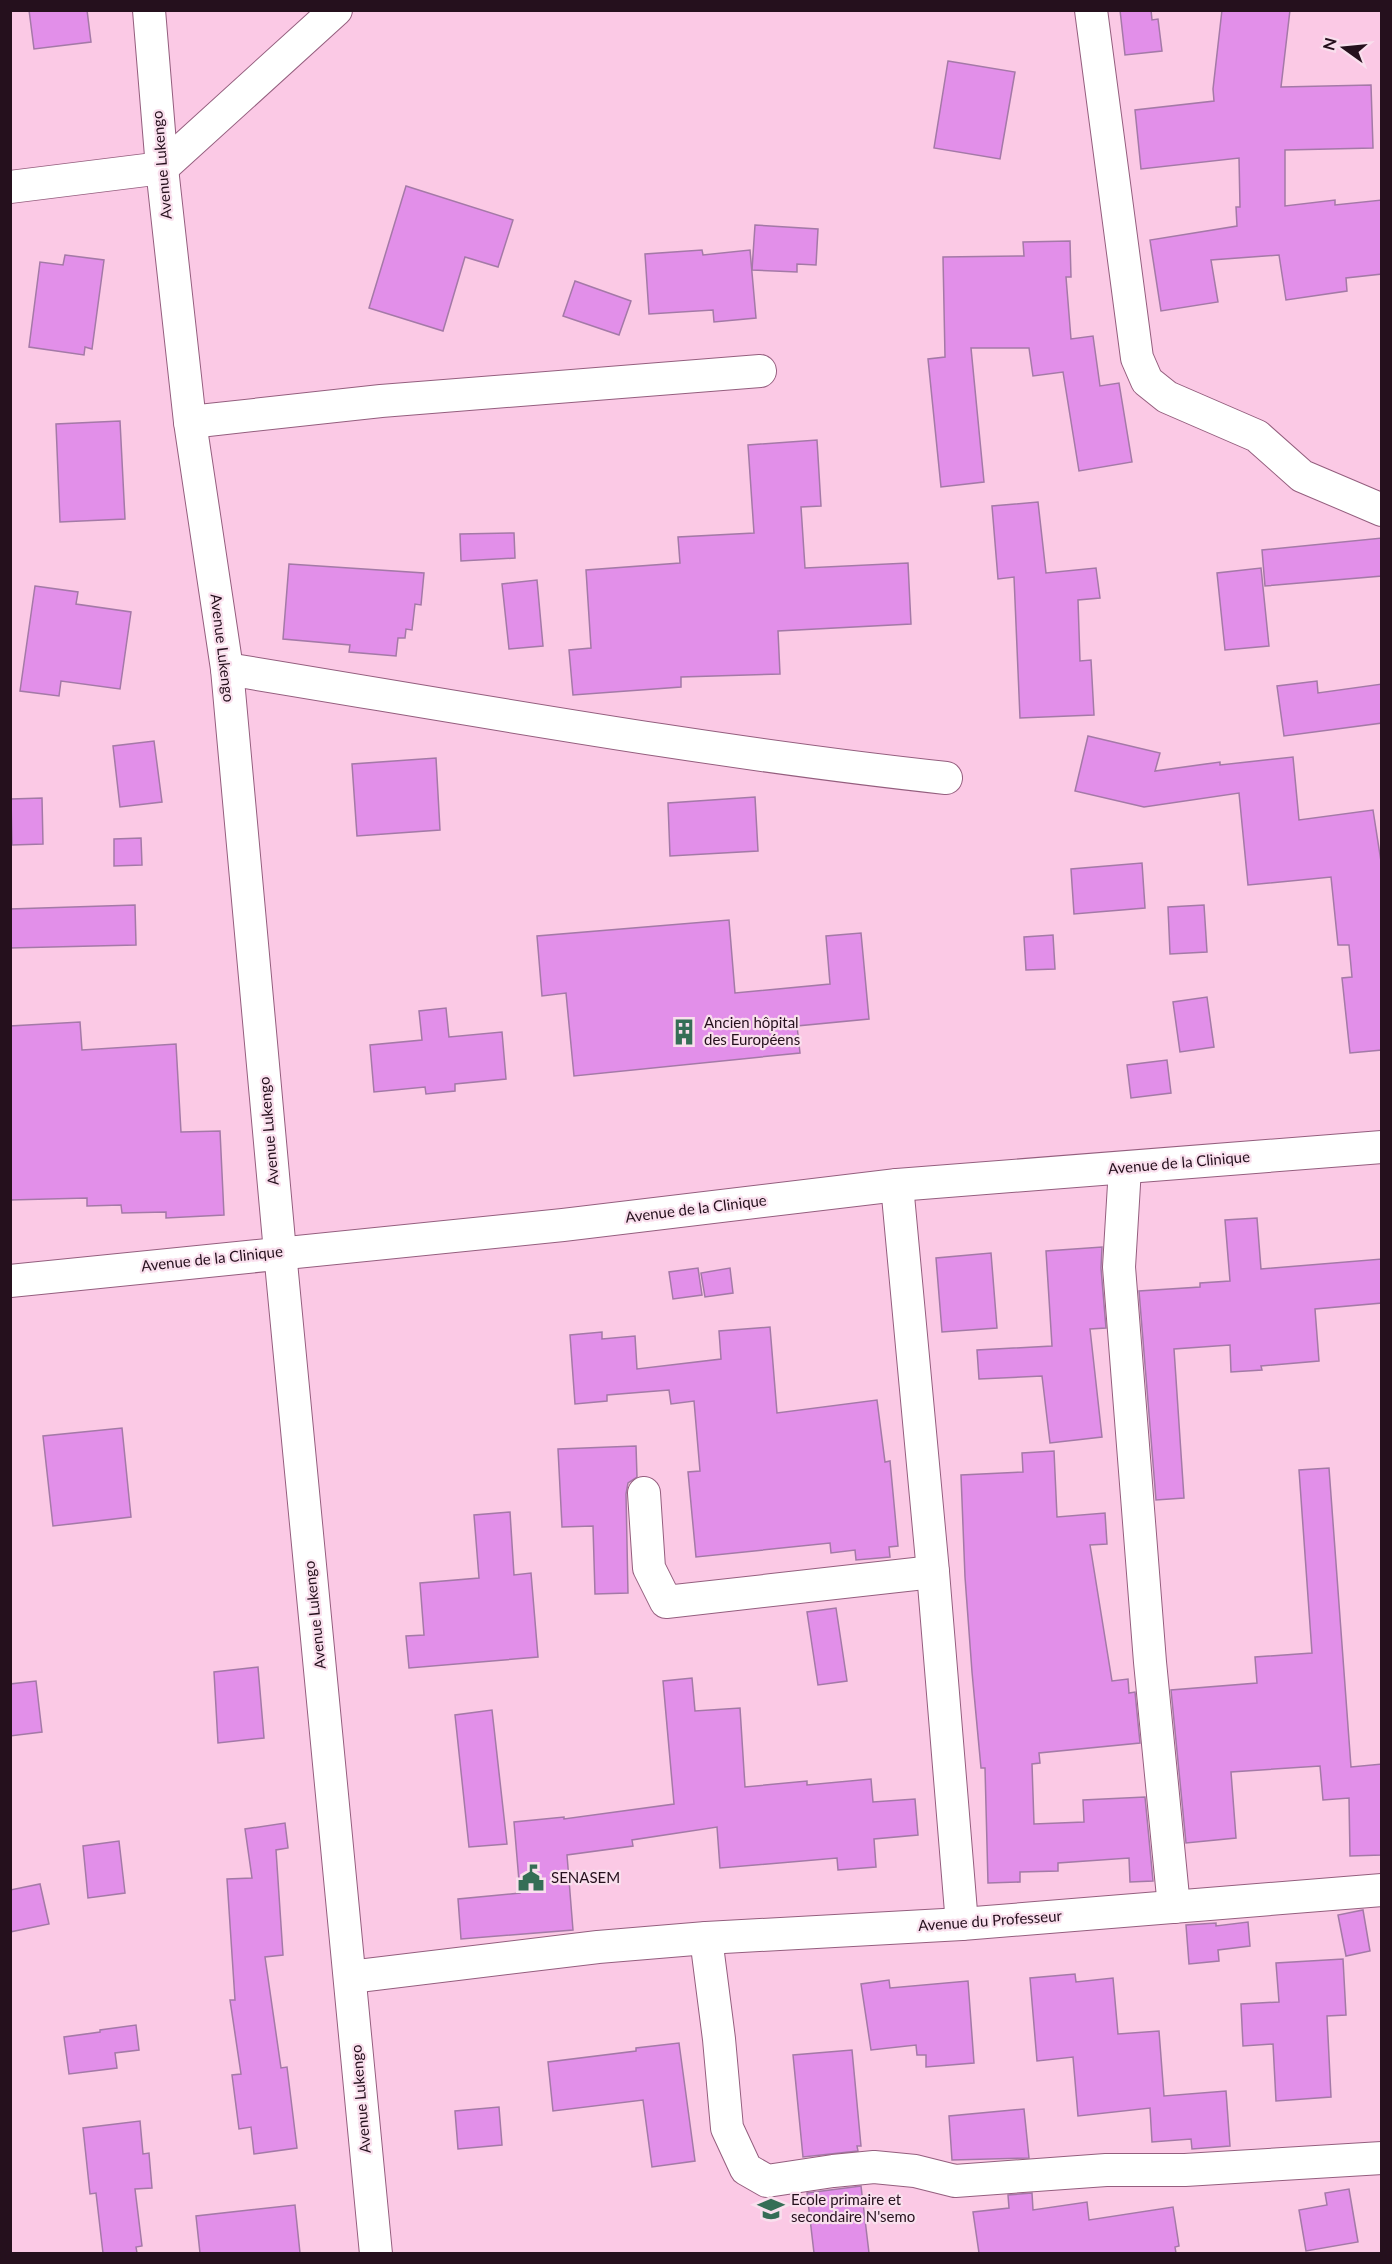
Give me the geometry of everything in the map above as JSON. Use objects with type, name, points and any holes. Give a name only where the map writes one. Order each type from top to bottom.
[{"type":"street","name":"Avenue Lukengo","points":[[149,10],[162,168],[190,422],[226,669],[376,2253]]},
{"type":"street","points":[[10,188],[162,168],[336,10]]},
{"type":"street","points":[[1091,10],[1137,358],[1147,381],[1167,397],[1257,436],[1302,476],[1382,510]]},
{"type":"street","points":[[190,422],[381,400],[760,371]]},
{"type":"street","points":[[226,669],[641,737],[844,767],[946,778]]},
{"type":"street","name":"Avenue de la Clinique","points":[[10,1281],[563,1224],[897,1185],[1382,1147]]},
{"type":"street","points":[[1125,1168],[1119,1267],[1150,1662],[1174,1907]]},
{"type":"street","points":[[897,1185],[933,1572],[962,1924]]},
{"type":"street","points":[[644,1493],[649,1568],[666,1602],[933,1572]]},
{"type":"street","name":"Avenue du Professeur","points":[[350,1977],[598,1947],[706,1938],[962,1924],[1382,1890]]},
{"type":"street","points":[[706,1938],[727,2127],[746,2169],[767,2181],[874,2167],[915,2171],[955,2181],[1106,2170],[1185,2170],[1382,2158]]},
{"type":"building","points":[[29,10],[87,10],[91,42],[34,49]]},
{"type":"building","points":[[1120,10],[1151,10],[1152,20],[1158,19],[1162,51],[1125,55]]},
{"type":"building","points":[[1222,10],[1290,10],[1281,87],[1371,85],[1373,148],[1285,150],[1285,206],[1335,200],[1335,205],[1382,200],[1382,274],[1346,278],[1347,291],[1286,300],[1279,255],[1211,260],[1218,302],[1161,311],[1150,240],[1237,226],[1236,207],[1240,207],[1239,158],[1141,169],[1135,110],[1214,101],[1213,89]]},
{"type":"building","points":[[948,61],[1015,72],[1000,159],[934,148]]},
{"type":"building","points":[[406,186],[513,220],[498,267],[465,257],[443,331],[369,308]]},
{"type":"building","points":[[755,225],[818,229],[816,265],[797,264],[797,272],[752,270]]},
{"type":"building","points":[[1070,241],[1071,277],[1066,277],[1071,339],[1093,336],[1100,386],[1119,383],[1132,462],[1079,471],[1063,372],[1033,376],[1029,348],[971,348],[984,482],[941,487],[928,359],[945,357],[943,257],[1024,256],[1023,242]]},
{"type":"building","points":[[702,250],[703,255],[750,250],[756,318],[714,322],[713,310],[649,314],[645,254]]},
{"type":"building","points":[[65,255],[104,260],[92,349],[85,347],[84,355],[29,347],[40,262],[63,265]]},
{"type":"building","points":[[575,281],[631,301],[619,335],[563,316]]},
{"type":"building","points":[[120,421],[125,519],[60,522],[56,424]]},
{"type":"building","points":[[817,440],[821,506],[801,507],[805,568],[908,563],[911,624],[778,631],[780,674],[681,677],[681,687],[573,695],[569,650],[591,648],[586,570],[680,563],[678,537],[754,533],[748,445]]},
{"type":"building","points":[[1038,502],[1046,573],[1096,568],[1100,598],[1078,600],[1080,661],[1091,660],[1094,715],[1020,718],[1014,577],[998,579],[992,506]]},
{"type":"building","points":[[514,533],[515,558],[461,561],[460,534]]},
{"type":"building","points":[[1382,538],[1382,576],[1265,586],[1262,550]]},
{"type":"building","points":[[289,564],[424,573],[421,605],[415,604],[412,630],[406,629],[405,638],[398,638],[396,656],[349,652],[350,645],[283,639]]},
{"type":"building","points":[[1261,568],[1269,646],[1225,650],[1217,573]]},
{"type":"building","points":[[537,580],[543,646],[509,649],[502,584]]},
{"type":"building","points":[[35,586],[78,592],[76,604],[131,612],[120,689],[61,681],[59,696],[20,691]]},
{"type":"building","points":[[1317,681],[1318,693],[1382,684],[1382,723],[1284,736],[1277,686]]},
{"type":"building","points":[[1088,736],[1160,753],[1155,771],[1220,762],[1220,765],[1293,757],[1299,820],[1373,810],[1382,868],[1382,1050],[1350,1053],[1342,978],[1352,977],[1349,945],[1338,945],[1331,877],[1248,885],[1239,793],[1144,807],[1075,791]]},
{"type":"building","points":[[154,741],[162,802],[120,807],[113,746]]},
{"type":"building","points":[[436,758],[440,830],[357,836],[352,764]]},
{"type":"building","points":[[755,797],[758,851],[670,856],[668,803]]},
{"type":"building","points":[[42,798],[43,844],[12,845],[11,799]]},
{"type":"building","points":[[141,838],[142,865],[114,866],[114,839]]},
{"type":"building","points":[[1142,863],[1145,908],[1074,914],[1071,869]]},
{"type":"building","points":[[135,905],[136,945],[10,948],[10,909]]},
{"type":"building","points":[[1204,905],[1207,952],[1170,954],[1168,907]]},
{"type":"building","points":[[729,920],[735,993],[830,984],[826,936],[861,933],[869,1019],[797,1026],[800,1053],[574,1076],[566,993],[542,996],[537,936]]},
{"type":"building","points":[[1053,935],[1055,969],[1026,970],[1024,937]]},
{"type":"building","points":[[1207,997],[1214,1047],[1180,1052],[1173,1002]]},
{"type":"building","points":[[446,1008],[449,1037],[502,1032],[506,1079],[455,1084],[455,1091],[426,1094],[425,1087],[374,1092],[370,1045],[422,1040],[419,1011]]},
{"type":"building","points":[[80,1022],[82,1050],[176,1044],[181,1132],[220,1131],[224,1215],[166,1218],[166,1212],[122,1213],[121,1205],[87,1206],[87,1198],[10,1200],[10,1026]]},
{"type":"building","points":[[1167,1060],[1171,1093],[1131,1098],[1127,1065]]},
{"type":"building","points":[[1257,1218],[1261,1269],[1382,1259],[1382,1303],[1315,1309],[1319,1361],[1261,1366],[1262,1370],[1231,1372],[1230,1345],[1174,1349],[1184,1498],[1156,1500],[1139,1291],[1200,1287],[1200,1283],[1230,1281],[1225,1220]]},
{"type":"building","points":[[1102,1247],[1101,1268],[1106,1328],[1090,1329],[1102,1437],[1050,1443],[1042,1376],[979,1379],[977,1350],[1052,1346],[1046,1251]]},
{"type":"building","points":[[991,1253],[997,1328],[942,1332],[936,1258]]},
{"type":"building","points":[[698,1268],[702,1295],[673,1299],[669,1272]]},
{"type":"building","points":[[730,1268],[733,1293],[705,1297],[701,1273]]},
{"type":"building","points":[[770,1327],[777,1413],[877,1400],[885,1462],[890,1461],[898,1546],[889,1547],[890,1557],[856,1560],[855,1550],[831,1553],[830,1543],[696,1557],[688,1472],[700,1471],[694,1401],[671,1404],[669,1390],[607,1395],[607,1401],[575,1404],[570,1335],[602,1332],[602,1339],[635,1336],[637,1369],[721,1359],[719,1331]]},
{"type":"building","points":[[122,1428],[131,1517],[53,1526],[43,1436]]},
{"type":"building","points":[[636,1446],[637,1477],[628,1483],[626,1494],[628,1593],[595,1594],[593,1526],[562,1527],[558,1449]]},
{"type":"building","points":[[1054,1451],[1057,1517],[1105,1513],[1107,1544],[1090,1545],[1112,1681],[1128,1679],[1129,1693],[1135,1692],[1140,1743],[1039,1753],[1040,1763],[1032,1764],[1034,1824],[1084,1822],[1083,1800],[1145,1797],[1153,1881],[1130,1882],[1129,1858],[1058,1863],[1058,1871],[1020,1872],[1020,1882],[988,1883],[985,1768],[981,1768],[972,1672],[961,1475],[1023,1472],[1022,1453]]},
{"type":"building","points":[[1329,1468],[1351,1767],[1382,1764],[1382,1855],[1350,1856],[1349,1798],[1323,1800],[1320,1766],[1231,1772],[1236,1838],[1186,1843],[1171,1690],[1257,1683],[1255,1657],[1312,1653],[1299,1470]]},
{"type":"building","points":[[510,1512],[514,1575],[531,1573],[538,1657],[409,1668],[406,1636],[424,1635],[420,1583],[479,1578],[474,1515]]},
{"type":"building","points":[[836,1608],[847,1681],[818,1685],[807,1612]]},
{"type":"building","points":[[258,1667],[264,1738],[218,1743],[214,1672]]},
{"type":"building","points":[[692,1678],[695,1711],[740,1708],[745,1787],[807,1781],[807,1785],[871,1779],[873,1802],[915,1799],[918,1835],[874,1839],[876,1867],[838,1870],[837,1858],[720,1868],[717,1827],[632,1840],[633,1846],[567,1855],[573,1930],[461,1939],[458,1899],[520,1893],[514,1822],[564,1817],[564,1819],[674,1804],[663,1681]]},
{"type":"building","points":[[36,1681],[42,1732],[10,1736],[10,1684]]},
{"type":"building","points":[[492,1710],[507,1844],[469,1847],[455,1715]]},
{"type":"building","points":[[285,1823],[288,1848],[276,1850],[283,1955],[265,1957],[281,2068],[287,2067],[297,2148],[254,2154],[251,2127],[239,2129],[232,2075],[241,2074],[230,2000],[235,2000],[227,1879],[252,1878],[245,1829]]},
{"type":"building","points":[[119,1841],[125,1893],[88,1898],[83,1846]]},
{"type":"building","points":[[40,1884],[49,1924],[10,1932],[10,1890]]},
{"type":"building","points":[[1363,1910],[1370,1951],[1346,1956],[1338,1915]]},
{"type":"building","points":[[1248,1922],[1250,1946],[1218,1950],[1219,1961],[1189,1964],[1186,1925],[1216,1923],[1216,1926]]},
{"type":"building","points":[[1343,1959],[1346,2015],[1327,2016],[1331,2097],[1276,2101],[1273,2044],[1243,2046],[1241,2004],[1279,2002],[1276,1963]]},
{"type":"building","points":[[1075,1974],[1076,1982],[1113,1978],[1118,2034],[1159,2031],[1164,2096],[1226,2091],[1230,2146],[1192,2149],[1191,2139],[1152,2142],[1150,2108],[1078,2116],[1073,2057],[1037,2061],[1030,1978]]},
{"type":"building","points":[[889,1980],[890,1988],[968,1981],[974,2063],[926,2067],[926,2055],[917,2055],[916,2045],[871,2050],[861,1984]]},
{"type":"building","points":[[136,2025],[139,2050],[115,2053],[117,2068],[69,2074],[64,2037]]},
{"type":"building","points":[[679,2043],[695,2161],[652,2167],[643,2100],[553,2111],[548,2062]]},
{"type":"building","points":[[852,2050],[861,2146],[857,2146],[858,2151],[803,2157],[793,2055]]},
{"type":"building","points":[[499,2107],[502,2145],[458,2149],[455,2111]]},
{"type":"building","points":[[1024,2109],[1029,2158],[952,2160],[949,2116]]},
{"type":"building","points":[[140,2121],[143,2154],[149,2153],[152,2188],[135,2189],[142,2246],[136,2247],[137,2253],[103,2253],[96,2193],[90,2194],[83,2128]]},
{"type":"building","points":[[861,2186],[869,2253],[814,2253],[807,2193]]},
{"type":"building","points":[[1349,2189],[1358,2242],[1306,2251],[1299,2210],[1327,2205],[1325,2193]]},
{"type":"building","points":[[1032,2193],[1033,2210],[1087,2202],[1089,2220],[1173,2207],[1179,2246],[1175,2247],[1176,2253],[979,2253],[973,2212],[1009,2208],[1008,2195]]},
{"type":"building","points":[[295,2205],[300,2253],[200,2253],[196,2216]]},
{"type":"place","name":"Ancien hôpital des Européens","points":[[684,1032]]},
{"type":"place","name":"SENASEM","points":[[531,1878]]},
{"type":"place","name":"Ecole primaire et secondaire N'semo","points":[[771,2209]]}]
